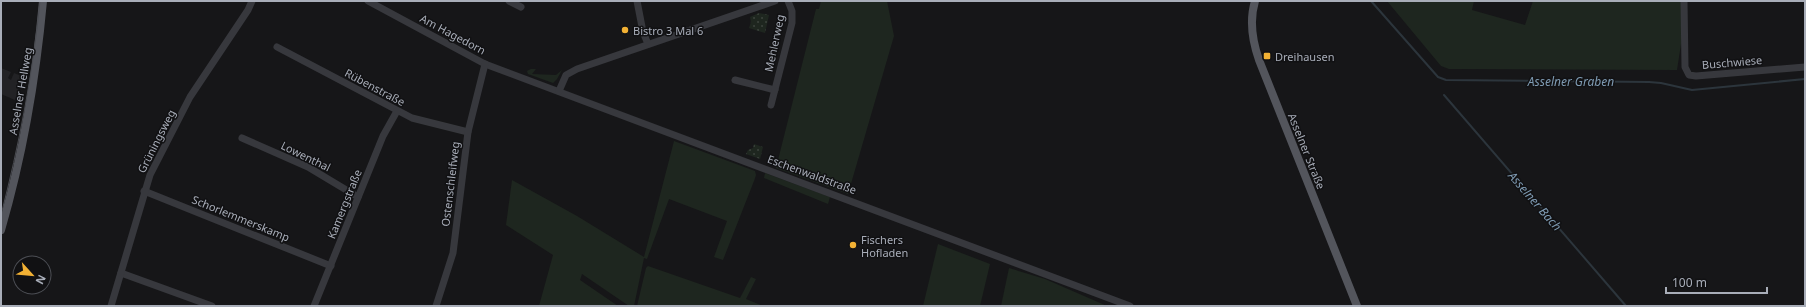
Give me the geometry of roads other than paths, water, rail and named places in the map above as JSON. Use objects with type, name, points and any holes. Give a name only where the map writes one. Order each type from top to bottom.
[{"type":"main road","name":"Asselner Hellweg","points":[[1,230],[19,160],[31,97],[37,64],[43,1]]},
{"type":"main road","name":"Asselner Straße","points":[[1255,1],[1252,23],[1255,49],[1357,306]]},
{"type":"street","name":"Grüningsweg","points":[[111,306],[150,175],[190,97],[252,1]]},
{"type":"street","name":"Am Hagedorn","points":[[368,1],[485,64]]},
{"type":"street","points":[[509,1],[521,6]]},
{"type":"street","points":[[637,1],[643,32],[648,44]]},
{"type":"street","points":[[559,91],[566,75],[570,72],[757,4],[775,1]]},
{"type":"street","name":"Mehlerweg","points":[[771,105],[792,23],[792,11],[788,1]]},
{"type":"street","name":"Buschwiese","points":[[1684,1],[1685,67],[1689,75],[1708,75],[1805,67]]},
{"type":"street","name":"Rübenstraße","points":[[277,48],[412,118],[468,132]]},
{"type":"street","name":"Eschenwaldstraße","points":[[485,64],[1130,306]]},
{"type":"street","name":"Ostenschleifweg","points":[[436,306],[453,253],[468,132],[485,64]]},
{"type":"street","name":"Mehlerweg","points":[[735,80],[775,90]]},
{"type":"street","name":"Kamergstraße","points":[[314,306],[383,136],[397,111]]},
{"type":"street","name":"Lowenthal","points":[[242,138],[308,167],[358,197]]},
{"type":"street","name":"Schorlemmerskamp","points":[[144,191],[330,266]]},
{"type":"street","points":[[121,273],[212,306]]},
{"type":"waterway","name":"Asselner Graben","points":[[1371,1],[1438,77],[1446,80],[1649,82],[1661,83],[1692,90],[1805,79]]},
{"type":"waterway","name":"Asselner Bach","points":[[1444,95],[1626,306]]},
{"type":"tram line","points":[[1,215],[25,109],[40,1]]},
{"type":"place","name":"Bistro 3 Mal 6","points":[[625,30]]},
{"type":"place","name":"Dreihausen","points":[[1267,56]]},
{"type":"place","name":"Fischers Hofladen","points":[[853,245]]}]
